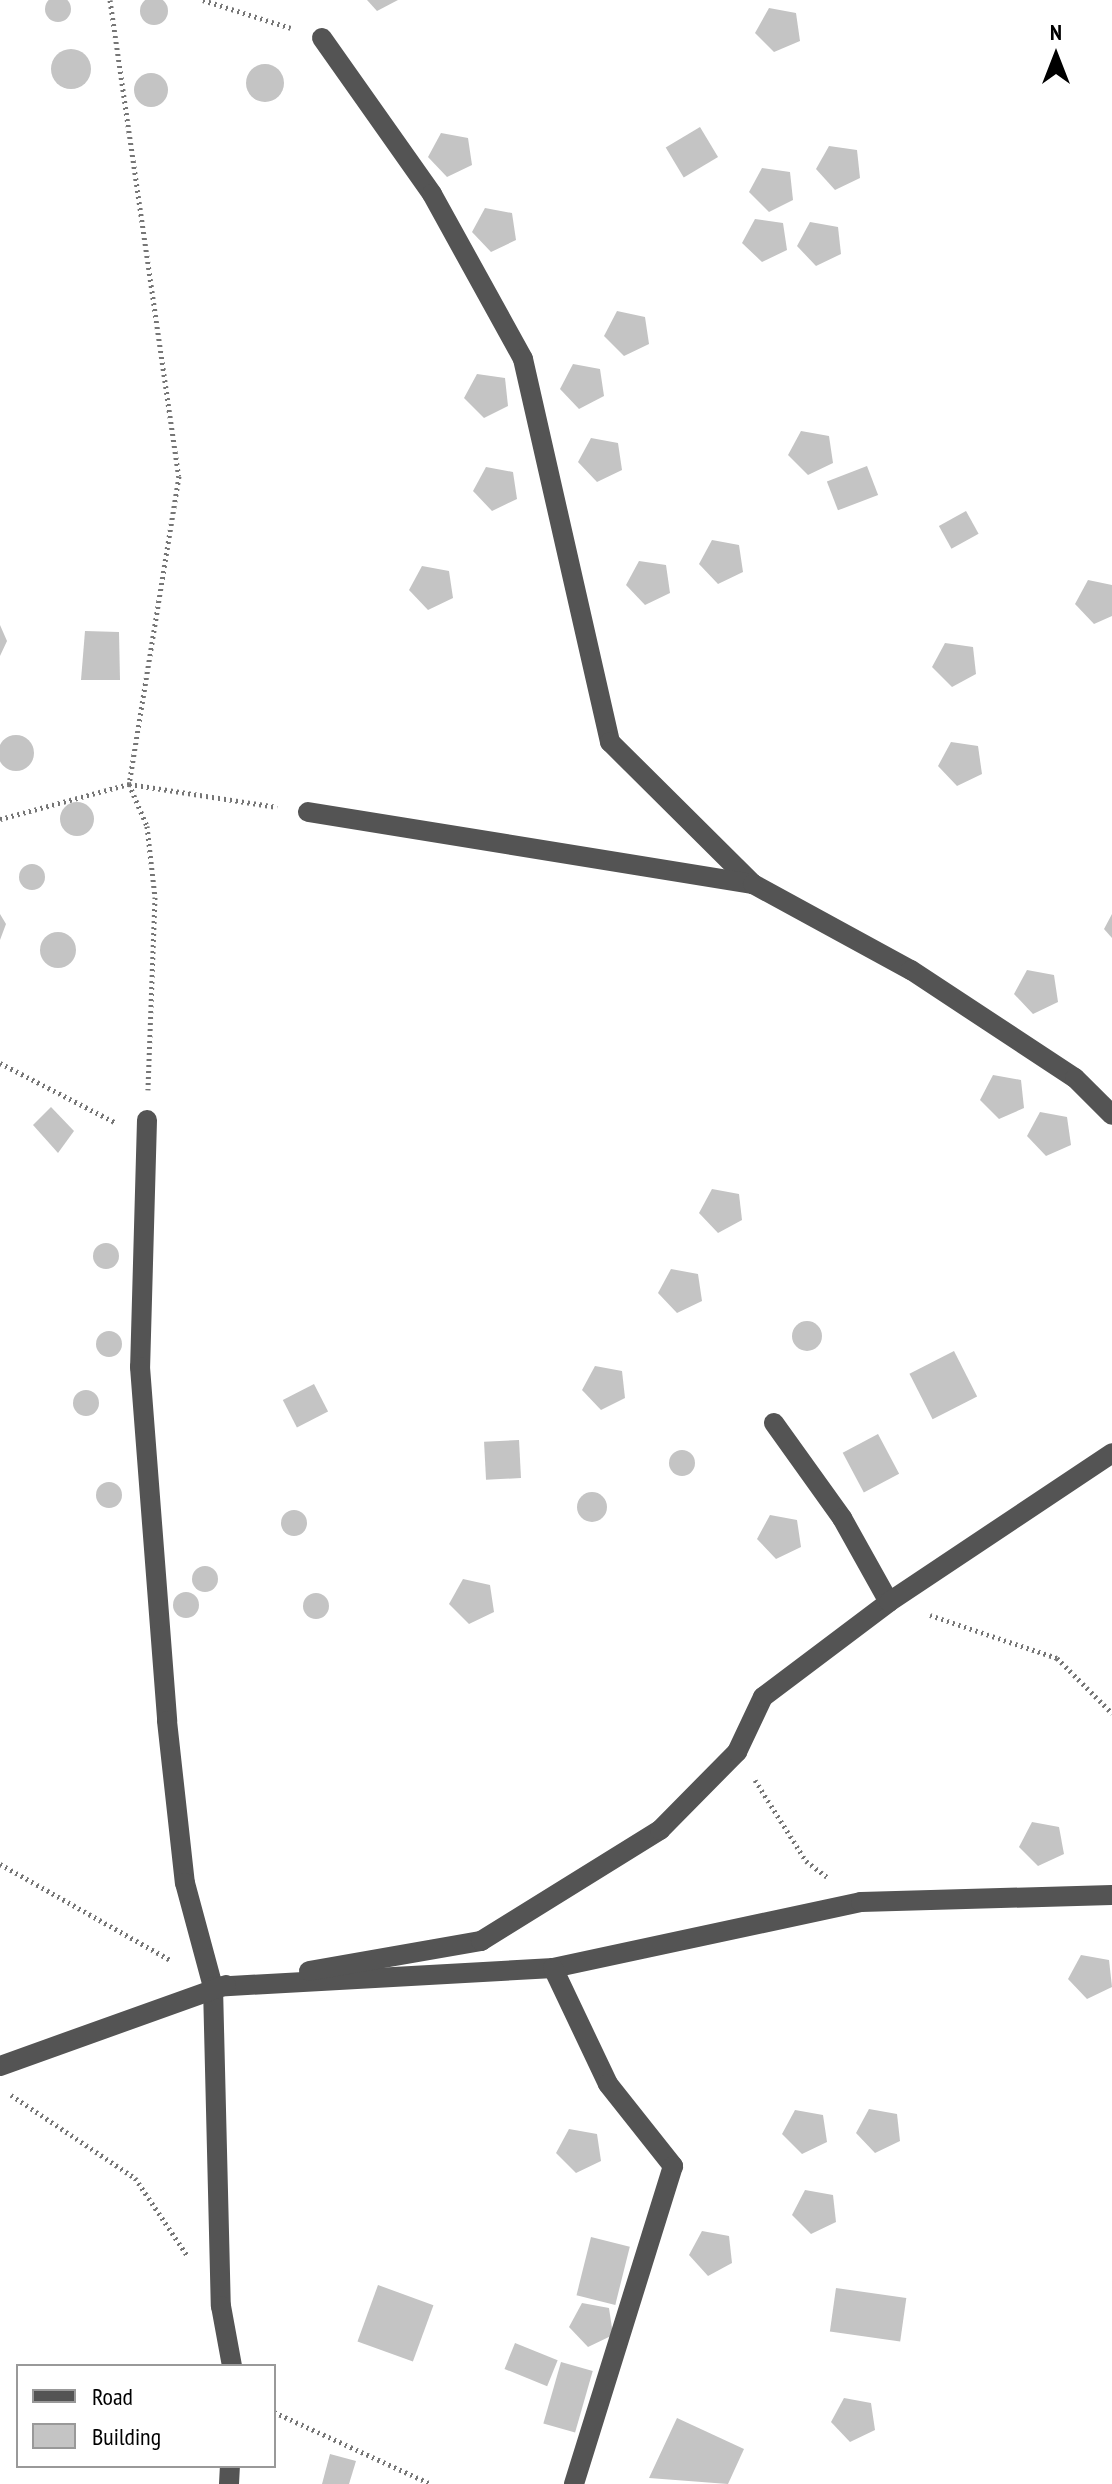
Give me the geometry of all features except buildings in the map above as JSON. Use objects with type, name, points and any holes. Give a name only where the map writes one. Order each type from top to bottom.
[{"type":"street","points":[[322,38],[432,194],[523,359],[610,742],[753,884],[911,970],[1075,1078],[1112,1115]]},
{"type":"street","points":[[308,812],[753,884]]},
{"type":"street","points":[[147,1120],[140,1367],[164,1690],[185,1883],[213,1987],[221,2306],[232,2364]]},
{"type":"street","points":[[774,1423],[842,1518],[889,1602]]},
{"type":"street","points":[[0,2066],[213,1987],[481,1941],[660,1830],[737,1752],[763,1697],[889,1602],[1112,1453]]},
{"type":"street","points":[[213,1987],[553,1968],[861,1902],[1112,1895]]},
{"type":"street","points":[[553,1968],[608,2084],[673,2166],[574,2484]]},
{"type":"path","points":[[0,1063],[106,1124],[147,1120],[155,897],[147,826],[129,784],[179,476],[110,0]]},
{"type":"path","points":[[203,0],[322,38]]},
{"type":"path","points":[[0,819],[129,784],[308,812]]},
{"type":"path","points":[[889,1602],[1057,1658],[1112,1713]]},
{"type":"path","points":[[737,1752],[806,1861],[861,1902]]},
{"type":"path","points":[[0,1864],[213,1987]]},
{"type":"path","points":[[0,2088],[135,2178],[221,2306]]},
{"type":"path","points":[[276,2413],[431,2484]]}]
